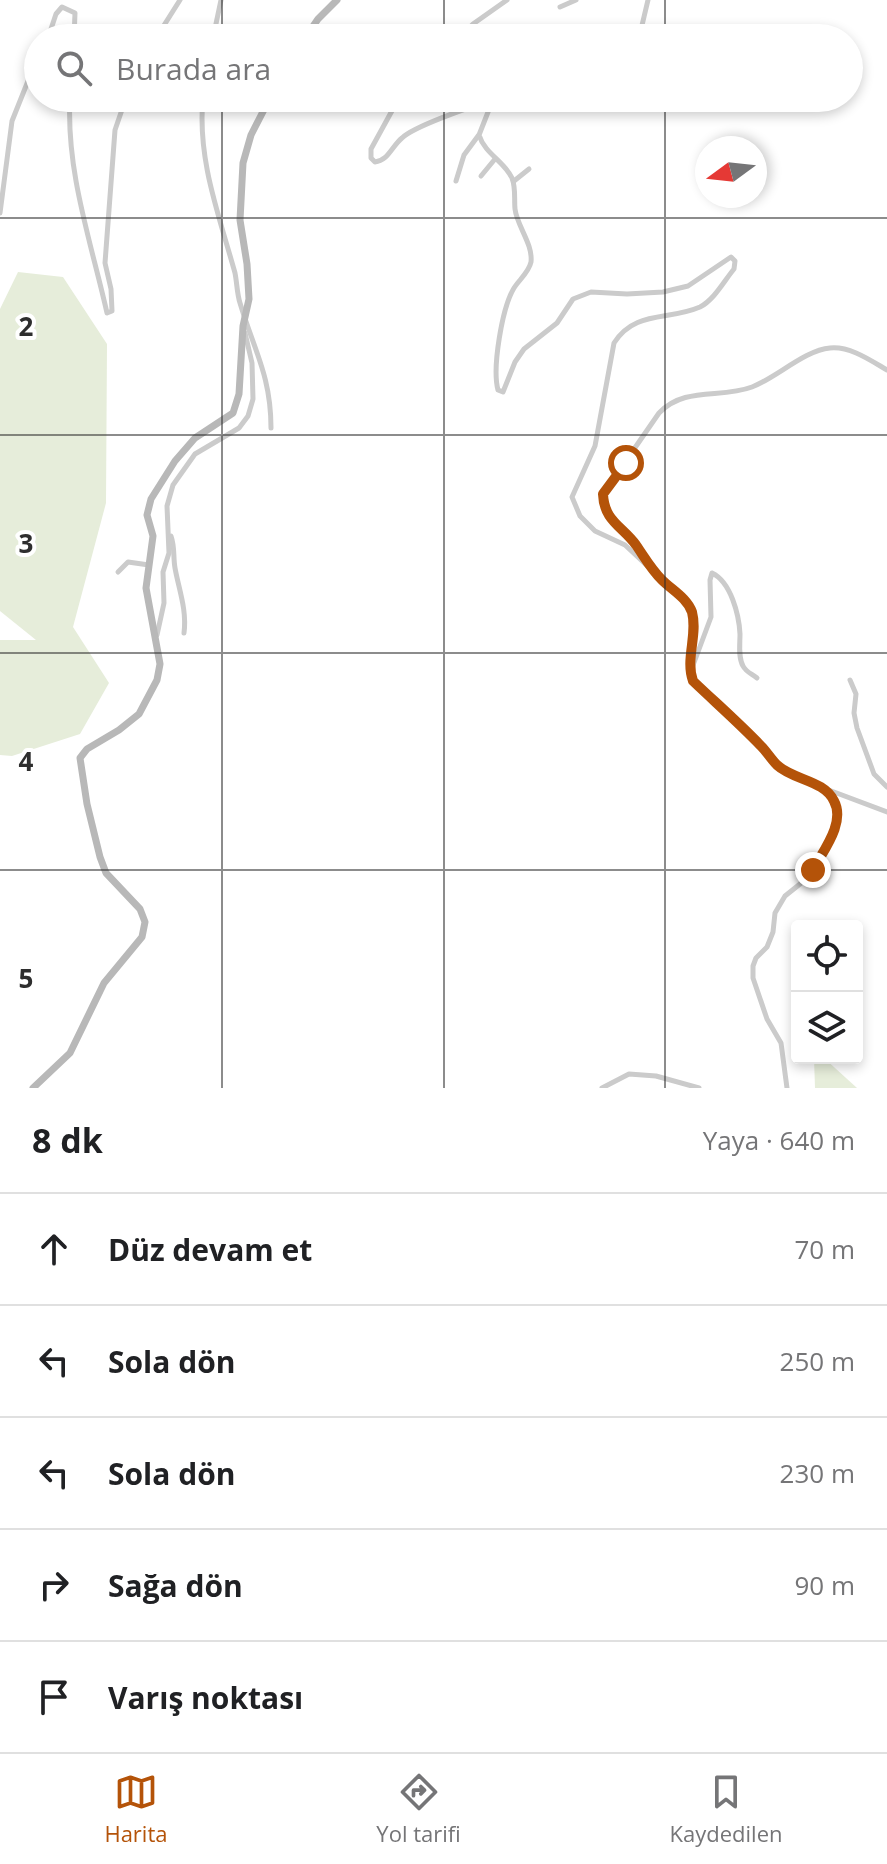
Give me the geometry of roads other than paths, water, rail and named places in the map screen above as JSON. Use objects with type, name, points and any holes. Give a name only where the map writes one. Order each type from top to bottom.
[{"type":"street","points":[[165,24],[180,0]]},
{"type":"street","points":[[216,24],[221,0]]},
{"type":"street","points":[[315,24],[337,0]]},
{"type":"street","points":[[473,24],[507,0]]},
{"type":"street","points":[[560,7],[576,0]]},
{"type":"street","points":[[642,24],[648,0]]},
{"type":"street","points":[[53,24],[62,7],[75,13],[75,24]]},
{"type":"street","points":[[0,213],[12,121],[24,91]]},
{"type":"street","points":[[70,112],[70,148],[87,236],[107,313],[112,311],[112,304],[105,263],[115,130],[121,112]]},
{"type":"street","points":[[203,112],[202,150],[245,316],[271,399],[271,428]]},
{"type":"street","points":[[33,1088],[70,1053],[104,983],[142,937],[145,922],[140,909],[106,873],[100,857],[80,758],[87,749],[139,714],[157,680],[160,664],[146,588],[153,536],[147,515],[151,499],[175,461],[195,438],[233,413],[239,394],[243,326],[249,299],[240,220],[243,163],[251,135],[263,112]]},
{"type":"street","points":[[391,112],[371,149],[371,158],[375,162],[388,156],[406,133],[461,112]]},
{"type":"street","points":[[488,112],[479,135],[482,145],[506,168],[514,181],[515,212],[531,265],[515,286],[501,319],[496,386],[503,392],[524,349],[557,323],[573,299],[591,292],[663,292],[688,286],[706,276],[724,260],[731,257],[735,261],[734,269],[703,306],[635,323],[622,330],[614,343],[595,446],[572,497],[580,516],[595,531],[642,557],[682,597],[692,612],[690,673],[693,681],[778,766],[821,787],[887,812]]},
{"type":"street","points":[[456,181],[464,155],[479,135]]},
{"type":"street","points":[[481,176],[495,159]]},
{"type":"street","points":[[514,181],[529,169]]},
{"type":"street","points":[[156,640],[164,603],[163,572],[169,553],[167,506],[173,485],[195,454],[239,428],[248,416],[253,399],[252,363],[243,326]]},
{"type":"street","points":[[642,557],[636,545],[608,516],[603,494],[659,413],[670,402],[684,396],[749,388],[825,348],[854,353],[887,370]]},
{"type":"street","points":[[169,530],[175,545],[174,564],[186,617],[184,633]]},
{"type":"street","points":[[118,572],[128,562],[149,565]]},
{"type":"street","points":[[690,673],[710,621],[712,573],[726,586],[735,611],[740,631],[741,662],[747,672],[757,678]]},
{"type":"street","points":[[850,680],[856,694],[854,713],[857,728],[874,774],[887,787]]},
{"type":"street","points":[[787,1088],[781,1043],[767,1019],[753,970],[756,958],[767,947],[772,936],[777,909],[790,889],[804,882],[812,873],[834,830],[834,799],[821,787]]},
{"type":"street","points":[[602,1088],[625,1076],[645,1074],[699,1088]]}]
